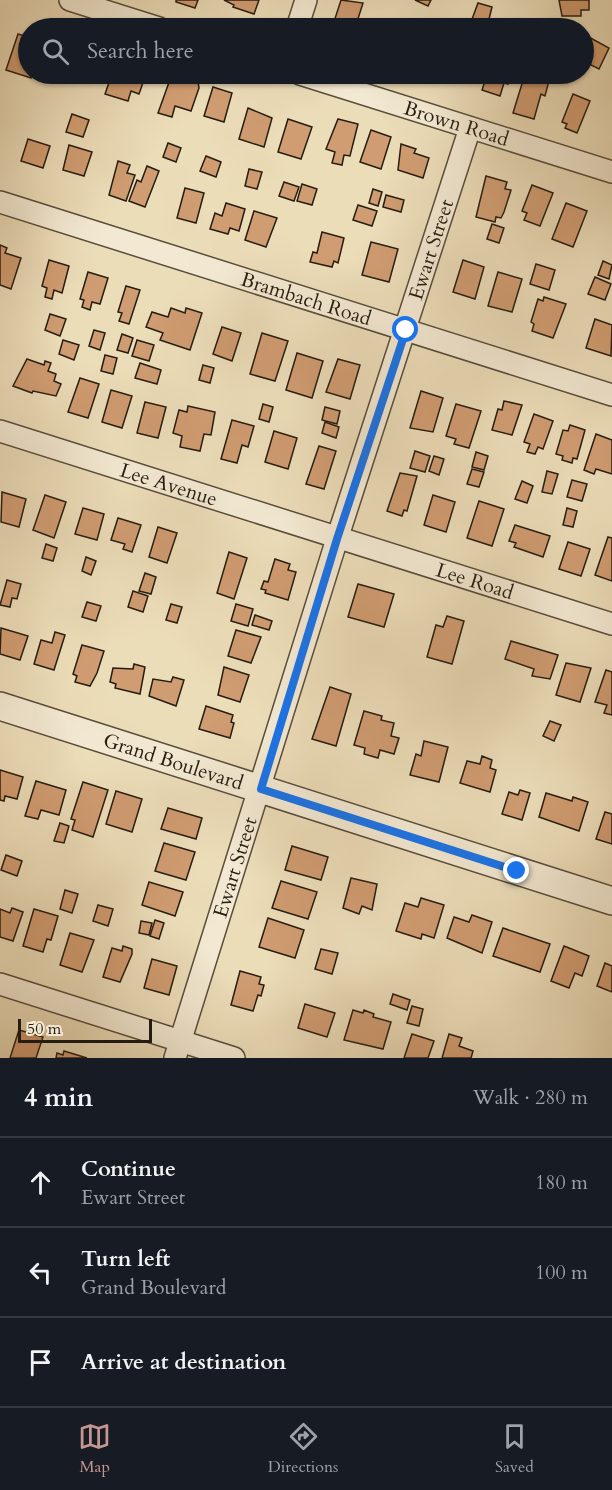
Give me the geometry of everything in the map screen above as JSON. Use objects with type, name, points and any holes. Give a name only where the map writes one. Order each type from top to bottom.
[{"type":"street","points":[[70,0],[127,18]]},
{"type":"street","points":[[300,18],[306,0]]},
{"type":"street","name":"Brown Road","points":[[331,84],[612,172]]},
{"type":"street","name":"Ewart Street","points":[[178,1050],[337,539],[470,128]]},
{"type":"street","name":"Brambach Road","points":[[0,202],[612,395]]},
{"type":"street","name":"Lee Avenue","points":[[0,431],[337,539]]},
{"type":"street","name":"Lee Road","points":[[337,539],[612,624]]},
{"type":"street","name":"Grand Boulevard","points":[[0,706],[612,901]]},
{"type":"street","points":[[0,984],[178,1050],[234,1058]]},
{"type":"building","points":[[176,0],[198,0],[195,8],[176,2]]},
{"type":"building","points":[[224,0],[259,0],[254,14],[233,7],[234,5]]},
{"type":"building","points":[[341,0],[363,3],[358,18],[335,18]]},
{"type":"building","points":[[415,0],[431,0],[428,6]]},
{"type":"building","points":[[559,0],[589,0],[589,10],[581,10],[581,16],[562,16]]},
{"type":"building","points":[[478,3],[492,7],[489,18],[472,18]]},
{"type":"building","points":[[18,34],[18,74],[6,70]]},
{"type":"building","points":[[594,40],[609,48],[599,69],[594,66]]},
{"type":"building","points":[[108,84],[142,84],[139,94],[131,91],[128,101],[105,94]]},
{"type":"building","points":[[168,84],[198,84],[191,111],[175,106],[172,117],[158,113]]},
{"type":"building","points":[[484,84],[504,84],[500,96],[482,90]]},
{"type":"building","points":[[522,84],[548,84],[545,96],[541,94],[534,119],[513,113]]},
{"type":"building","points":[[213,87],[232,93],[224,122],[204,116]]},
{"type":"building","points":[[573,94],[590,101],[577,133],[565,128],[567,124],[562,122]]},
{"type":"building","points":[[248,108],[272,118],[264,147],[239,139]]},
{"type":"building","points":[[72,114],[89,120],[83,137],[66,132]]},
{"type":"building","points":[[288,119],[312,127],[301,159],[278,152]]},
{"type":"building","points":[[338,119],[358,124],[350,156],[344,155],[342,165],[332,163],[335,152],[326,149]]},
{"type":"building","points":[[371,130],[391,137],[381,169],[360,162]]},
{"type":"building","points":[[28,139],[50,146],[43,168],[21,161]]},
{"type":"building","points":[[168,143],[181,148],[176,162],[163,157]]},
{"type":"building","points":[[401,144],[416,149],[414,153],[429,158],[423,178],[398,170]]},
{"type":"building","points":[[69,145],[92,152],[84,176],[63,170]]},
{"type":"building","points":[[206,156],[221,162],[216,177],[200,171]]},
{"type":"building","points":[[118,161],[130,165],[127,173],[135,175],[126,201],[109,195]]},
{"type":"building","points":[[147,166],[159,171],[145,207],[129,201],[137,180],[141,182]]},
{"type":"building","points":[[249,169],[262,172],[257,189],[245,186]]},
{"type":"building","points":[[486,176],[507,182],[505,189],[511,190],[501,218],[496,217],[495,222],[476,217]]},
{"type":"building","points":[[284,182],[299,187],[294,201],[279,196]]},
{"type":"building","points":[[302,184],[317,189],[312,205],[297,201]]},
{"type":"building","points":[[532,185],[553,193],[540,226],[524,220],[527,213],[522,211]]},
{"type":"building","points":[[185,188],[204,193],[196,223],[177,218]]},
{"type":"building","points":[[373,189],[382,192],[378,206],[369,203]]},
{"type":"building","points":[[386,195],[404,200],[401,212],[383,207]]},
{"type":"building","points":[[226,203],[245,209],[239,231],[230,228],[228,234],[210,229],[215,213],[222,216]]},
{"type":"building","points":[[566,203],[587,211],[573,247],[552,239]]},
{"type":"building","points":[[358,205],[377,211],[372,226],[353,220]]},
{"type":"building","points":[[254,211],[277,218],[266,247],[245,240]]},
{"type":"building","points":[[492,224],[504,228],[499,243],[487,239]]},
{"type":"building","points":[[322,232],[344,238],[338,263],[334,261],[332,267],[310,262],[313,252],[317,253]]},
{"type":"building","points":[[371,242],[398,249],[389,282],[362,275]]},
{"type":"building","points":[[0,245],[7,248],[5,253],[21,258],[11,289],[0,285]]},
{"type":"building","points":[[49,260],[69,266],[62,293],[54,290],[52,299],[45,297],[47,288],[42,286]]},
{"type":"building","points":[[463,260],[484,267],[475,299],[453,292]]},
{"type":"building","points":[[603,261],[612,265],[609,279],[598,275]]},
{"type":"building","points":[[536,264],[555,270],[549,290],[530,284]]},
{"type":"building","points":[[88,272],[108,278],[100,304],[92,302],[90,310],[82,307],[84,300],[80,299]]},
{"type":"building","points":[[498,272],[522,279],[512,312],[488,306]]},
{"type":"building","points":[[595,277],[611,284],[605,300],[588,294]]},
{"type":"building","points":[[126,286],[140,290],[129,324],[119,321],[122,313],[118,312]]},
{"type":"building","points":[[544,297],[566,304],[553,338],[532,331],[534,324],[531,322],[538,299],[543,301]]},
{"type":"building","points":[[171,308],[185,313],[186,308],[202,313],[190,350],[160,340],[163,333],[146,327],[152,312],[168,317]]},
{"type":"building","points":[[50,314],[66,319],[60,336],[45,330]]},
{"type":"building","points":[[595,319],[612,325],[611,356],[586,348]]},
{"type":"building","points":[[222,327],[241,333],[232,361],[213,354]]},
{"type":"building","points":[[94,330],[105,333],[100,350],[89,346]]},
{"type":"building","points":[[262,333],[288,341],[275,381],[250,374]]},
{"type":"building","points":[[122,334],[133,338],[128,353],[117,350]]},
{"type":"building","points":[[63,340],[79,345],[74,360],[59,354]]},
{"type":"building","points":[[137,340],[154,345],[149,361],[132,356]]},
{"type":"building","points":[[297,353],[323,361],[312,398],[286,390]]},
{"type":"building","points":[[105,355],[117,358],[113,374],[101,371]]},
{"type":"building","points":[[27,359],[44,365],[45,361],[51,363],[48,371],[56,374],[54,381],[61,384],[56,396],[33,391],[32,393],[13,386]]},
{"type":"building","points":[[338,359],[360,365],[350,399],[326,392]]},
{"type":"building","points":[[140,363],[161,370],[157,384],[135,378]]},
{"type":"building","points":[[203,365],[214,368],[210,383],[199,380]]},
{"type":"building","points":[[80,378],[99,384],[88,418],[68,412]]},
{"type":"building","points":[[111,390],[132,396],[122,428],[102,422]]},
{"type":"building","points":[[421,391],[443,398],[433,432],[410,428]]},
{"type":"building","points":[[504,401],[522,405],[512,435],[492,430],[498,409],[502,410]]},
{"type":"building","points":[[145,402],[166,407],[158,438],[137,433]]},
{"type":"building","points":[[263,404],[273,407],[269,422],[259,419]]},
{"type":"building","points":[[456,404],[481,411],[469,448],[454,444],[456,439],[446,436]]},
{"type":"building","points":[[188,406],[215,412],[211,435],[204,434],[200,451],[180,447],[182,436],[173,433],[179,410],[187,412]]},
{"type":"building","points":[[325,407],[340,411],[337,424],[322,420]]},
{"type":"building","points":[[534,414],[553,421],[543,449],[538,447],[535,454],[527,452],[530,444],[524,442]]},
{"type":"building","points":[[232,420],[254,426],[248,447],[242,445],[237,463],[221,459]]},
{"type":"building","points":[[325,422],[339,427],[336,438],[322,433]]},
{"type":"building","points":[[570,425],[585,430],[577,459],[573,458],[572,463],[562,460],[563,456],[556,454],[563,430],[568,431]]},
{"type":"building","points":[[274,431],[297,438],[288,469],[265,462]]},
{"type":"building","points":[[596,434],[612,440],[612,474],[596,469],[594,474],[584,470]]},
{"type":"building","points":[[319,446],[336,451],[324,489],[306,484]]},
{"type":"building","points":[[415,451],[430,456],[425,472],[410,468]]},
{"type":"building","points":[[476,452],[488,456],[484,470],[472,467]]},
{"type":"building","points":[[434,456],[444,459],[439,475],[429,471]]},
{"type":"building","points":[[472,469],[484,472],[479,487],[467,484]]},
{"type":"building","points":[[547,471],[558,474],[552,494],[542,492]]},
{"type":"building","points":[[400,473],[417,476],[407,511],[404,510],[402,516],[387,511]]},
{"type":"building","points":[[572,480],[587,484],[582,501],[567,497]]},
{"type":"building","points":[[522,481],[533,486],[527,503],[515,499]]},
{"type":"building","points":[[2,492],[26,499],[19,527],[1,522]]},
{"type":"building","points":[[45,495],[66,502],[54,538],[33,530]]},
{"type":"building","points":[[433,495],[455,502],[446,532],[424,525]]},
{"type":"building","points":[[479,501],[504,509],[492,546],[467,538]]},
{"type":"building","points":[[83,508],[104,514],[97,540],[75,534]]},
{"type":"building","points":[[567,508],[577,511],[573,527],[563,525]]},
{"type":"building","points":[[118,518],[141,525],[132,552],[123,549],[125,544],[111,540]]},
{"type":"building","points":[[515,525],[550,536],[543,557],[514,547],[516,543],[509,541]]},
{"type":"building","points":[[158,527],[177,533],[167,563],[149,557]]},
{"type":"building","points":[[608,537],[612,538],[612,581],[595,575]]},
{"type":"building","points":[[568,542],[590,549],[581,576],[559,569]]},
{"type":"building","points":[[46,544],[57,548],[53,561],[42,558]]},
{"type":"building","points":[[229,552],[247,558],[234,599],[217,593]]},
{"type":"building","points":[[86,557],[96,561],[91,575],[82,571]]},
{"type":"building","points":[[275,559],[290,564],[288,570],[296,572],[288,600],[265,593],[266,590],[261,589],[264,581],[268,582]]},
{"type":"building","points":[[145,573],[156,577],[151,594],[139,591]]},
{"type":"building","points":[[7,580],[21,584],[17,599],[12,598],[10,607],[0,605]]},
{"type":"building","points":[[358,584],[394,594],[384,627],[348,617]]},
{"type":"building","points":[[133,591],[148,596],[143,612],[128,607]]},
{"type":"building","points":[[87,602],[101,606],[96,621],[82,617]]},
{"type":"building","points":[[171,604],[182,607],[177,623],[166,620]]},
{"type":"building","points":[[236,604],[253,609],[248,626],[231,621]]},
{"type":"building","points":[[255,615],[272,621],[269,630],[252,625]]},
{"type":"building","points":[[447,616],[464,621],[452,664],[427,657],[436,625],[443,627]]},
{"type":"building","points":[[1,628],[28,636],[20,660],[0,654]]},
{"type":"building","points":[[236,630],[261,637],[251,663],[228,656]]},
{"type":"building","points":[[55,632],[65,635],[54,670],[34,664],[41,640],[52,643]]},
{"type":"building","points":[[511,641],[558,655],[550,679],[532,676],[534,669],[505,659]]},
{"type":"building","points":[[82,645],[104,651],[90,686],[75,682],[77,676],[73,674]]},
{"type":"building","points":[[566,663],[591,668],[580,702],[556,695]]},
{"type":"building","points":[[134,664],[145,667],[140,694],[115,688],[116,684],[110,682],[113,668],[133,669]]},
{"type":"building","points":[[224,667],[249,675],[240,702],[218,695]]},
{"type":"building","points":[[606,670],[612,672],[612,715],[604,713],[607,705],[595,702]]},
{"type":"building","points":[[173,677],[184,680],[176,706],[149,696],[153,679],[171,682]]},
{"type":"building","points":[[330,687],[351,694],[336,746],[312,739]]},
{"type":"building","points":[[206,706],[233,715],[231,722],[234,723],[230,738],[199,729]]},
{"type":"building","points":[[364,711],[382,716],[381,720],[394,723],[391,736],[399,738],[394,754],[380,750],[378,758],[364,754],[365,748],[354,745]]},
{"type":"building","points":[[550,721],[561,725],[554,741],[543,736]]},
{"type":"building","points":[[424,741],[448,747],[439,782],[410,775],[416,754],[421,756]]},
{"type":"building","points":[[482,756],[492,760],[490,768],[496,770],[490,792],[460,783],[467,761],[480,764]]},
{"type":"building","points":[[0,770],[23,777],[17,799],[5,796],[4,801],[0,800]]},
{"type":"building","points":[[36,781],[66,790],[59,815],[41,810],[38,819],[25,816]]},
{"type":"building","points":[[83,782],[108,790],[93,837],[72,830],[75,820],[71,819]]},
{"type":"building","points":[[520,790],[530,793],[522,820],[502,814],[509,792],[518,795]]},
{"type":"building","points":[[116,791],[142,799],[132,832],[106,824]]},
{"type":"building","points":[[546,793],[572,801],[573,797],[588,802],[579,831],[539,817]]},
{"type":"building","points":[[168,808],[202,818],[196,839],[161,829]]},
{"type":"building","points":[[605,812],[612,814],[612,844],[596,839]]},
{"type":"building","points":[[60,823],[69,826],[64,843],[54,841]]},
{"type":"building","points":[[164,843],[195,852],[186,880],[155,871]]},
{"type":"building","points":[[292,846],[328,857],[321,880],[285,870]]},
{"type":"building","points":[[6,855],[22,861],[17,876],[1,870]]},
{"type":"building","points":[[351,878],[377,884],[372,910],[362,906],[359,914],[343,908]]},
{"type":"building","points":[[281,881],[317,892],[308,919],[272,908]]},
{"type":"building","points":[[149,882],[183,892],[175,916],[142,905]]},
{"type":"building","points":[[65,890],[78,894],[72,913],[60,909]]},
{"type":"building","points":[[421,898],[444,905],[434,938],[422,934],[421,939],[396,931],[405,903],[418,907]]},
{"type":"building","points":[[98,905],[113,909],[108,926],[93,921]]},
{"type":"building","points":[[12,908],[23,912],[13,941],[0,937],[0,909],[10,913]]},
{"type":"building","points":[[34,909],[58,916],[51,940],[47,939],[43,952],[23,946]]},
{"type":"building","points":[[472,915],[492,922],[482,953],[447,938],[454,917],[469,922]]},
{"type":"building","points":[[268,918],[304,930],[295,958],[259,947]]},
{"type":"building","points":[[155,920],[164,923],[159,939],[150,936]]},
{"type":"building","points":[[141,921],[152,923],[149,935],[139,933]]},
{"type":"building","points":[[503,928],[550,944],[540,972],[493,956]]},
{"type":"building","points":[[70,933],[94,940],[82,972],[60,965]]},
{"type":"building","points":[[123,946],[132,949],[132,954],[120,982],[103,977],[112,948],[122,951]]},
{"type":"building","points":[[564,946],[589,956],[582,976],[575,973],[569,988],[551,981]]},
{"type":"building","points":[[321,949],[338,953],[332,974],[315,969]]},
{"type":"building","points":[[152,959],[177,966],[169,995],[144,988]]},
{"type":"building","points":[[605,963],[612,966],[612,992],[597,986]]},
{"type":"building","points":[[240,971],[261,977],[259,984],[264,985],[253,1011],[231,1005]]},
{"type":"building","points":[[393,994],[410,1000],[407,1010],[390,1004]]},
{"type":"building","points":[[305,1004],[335,1013],[327,1037],[298,1028]]},
{"type":"building","points":[[412,1006],[423,1009],[419,1026],[407,1023]]},
{"type":"building","points":[[353,1010],[363,1013],[364,1010],[374,1014],[373,1017],[391,1022],[383,1049],[344,1040]]},
{"type":"building","points":[[19,1030],[43,1037],[36,1058],[10,1058]]},
{"type":"building","points":[[412,1034],[434,1041],[428,1058],[404,1058]]},
{"type":"building","points":[[449,1034],[462,1038],[459,1046],[473,1051],[471,1058],[442,1058]]},
{"type":"building","points":[[64,1051],[87,1058],[56,1058],[57,1053],[63,1055]]},
{"type":"route","points":[[406,330],[337,539],[261,789],[517,871]]}]
